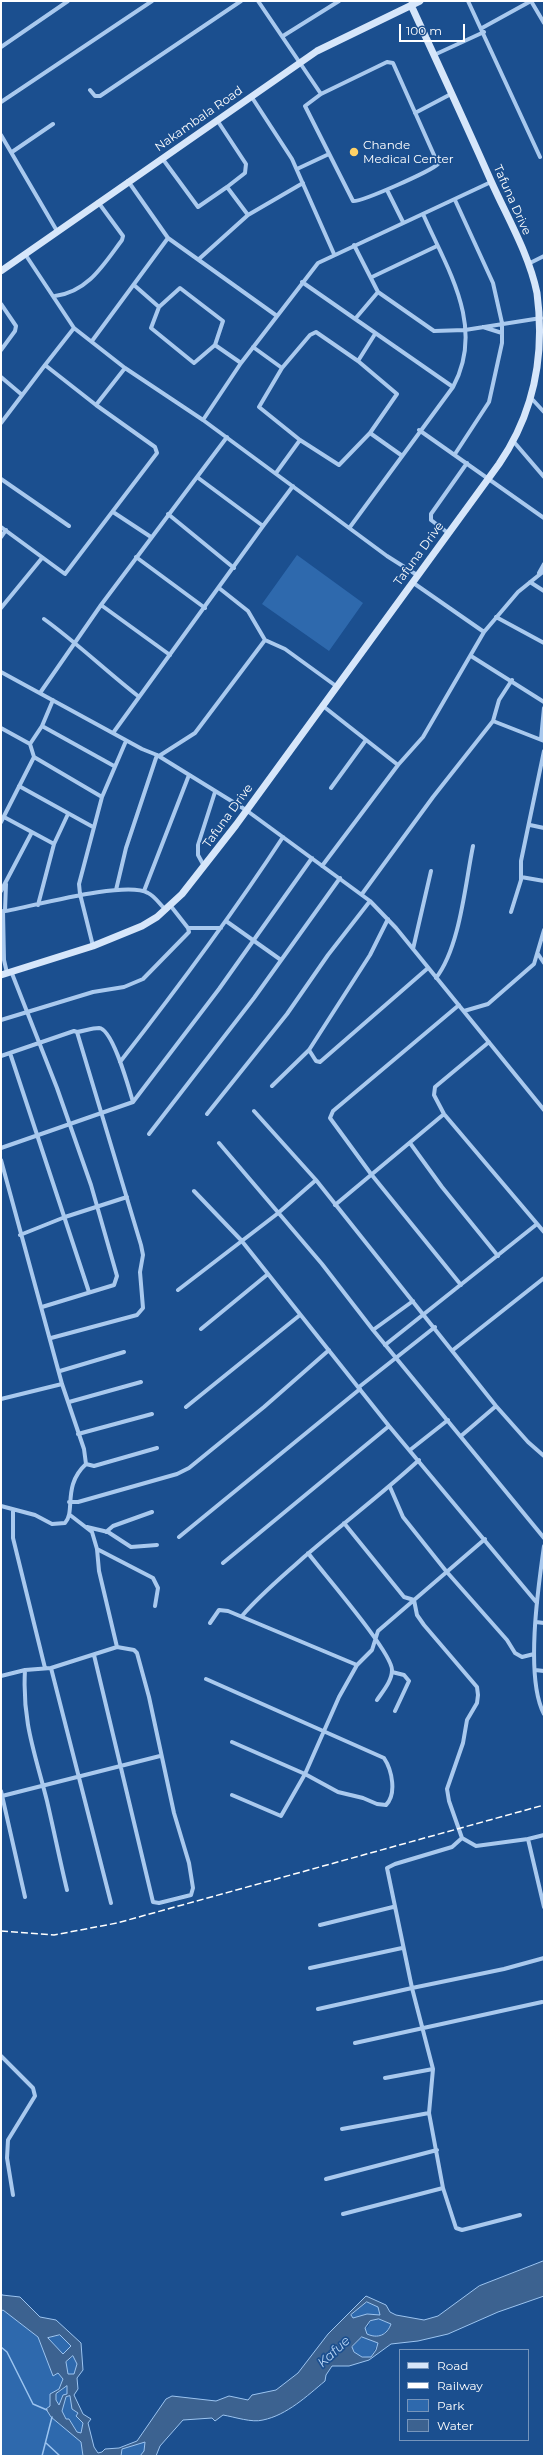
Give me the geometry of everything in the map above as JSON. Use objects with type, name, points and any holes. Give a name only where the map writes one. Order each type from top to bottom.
[{"type":"main road","name":"Nakambala Road","points":[[2,268],[25,254],[128,181],[331,42],[420,1]]},
{"type":"main road","name":"Tafuna Drive","points":[[7,973],[93,946],[146,924],[168,908],[204,867],[514,442],[533,400],[542,350],[541,318],[537,292],[528,264],[411,5]]},
{"type":"street","points":[[1,47],[68,1]]},
{"type":"street","points":[[1,102],[152,1]]},
{"type":"street","points":[[90,90],[95,96],[100,96],[241,1]]},
{"type":"street","points":[[258,1],[301,62],[321,94]]},
{"type":"street","points":[[283,36],[339,1]]},
{"type":"street","points":[[468,1],[483,30],[540,157]]},
{"type":"street","points":[[434,55],[483,30],[531,1],[544,23]]},
{"type":"street","points":[[391,62],[438,164],[387,190],[359,201],[353,201],[305,106],[321,94],[391,62]]},
{"type":"street","points":[[414,112],[451,94]]},
{"type":"street","points":[[251,96],[284,144],[297,169],[334,254]]},
{"type":"street","points":[[162,158],[198,207],[227,187],[245,173],[247,167],[217,120]]},
{"type":"street","points":[[12,152],[53,124]]},
{"type":"street","points":[[1,135],[57,231]]},
{"type":"street","points":[[297,169],[329,154]]},
{"type":"street","points":[[128,181],[168,238],[277,316]]},
{"type":"street","points":[[202,420],[241,363],[318,263],[334,254],[455,200],[491,182]]},
{"type":"street","points":[[199,259],[248,215],[303,183]]},
{"type":"street","points":[[227,187],[248,215]]},
{"type":"street","points":[[387,190],[403,222]]},
{"type":"street","points":[[455,200],[489,271],[502,323],[501,354],[489,402],[455,454]]},
{"type":"street","points":[[55,296],[71,293],[95,276],[122,240],[123,236],[98,202]]},
{"type":"street","points":[[350,527],[401,454],[453,387],[459,375],[462,363],[466,330],[458,291],[423,214]]},
{"type":"street","points":[[92,341],[168,238]]},
{"type":"street","points":[[354,245],[372,277],[378,292],[434,331],[466,330],[502,323],[541,318]]},
{"type":"street","points":[[372,277],[437,246]]},
{"type":"street","points":[[25,254],[55,296],[74,328],[125,368],[227,437],[387,556],[417,575]]},
{"type":"street","points":[[528,264],[544,256]]},
{"type":"street","points":[[302,282],[453,387]]},
{"type":"street","points":[[134,284],[159,307]]},
{"type":"street","points":[[177,289],[184,290],[223,321],[215,345],[198,361],[191,361],[151,328],[159,307],[177,289]]},
{"type":"street","points":[[356,320],[378,292]]},
{"type":"street","points":[[1,304],[16,326],[16,331],[1,350]]},
{"type":"street","points":[[482,327],[502,333]]},
{"type":"street","points":[[1,423],[21,394],[74,328]]},
{"type":"street","points":[[316,332],[358,361],[397,394],[370,434],[339,465],[300,440],[259,407],[282,368],[310,335],[316,332]]},
{"type":"street","points":[[358,361],[375,334]]},
{"type":"street","points":[[215,345],[241,363]]},
{"type":"street","points":[[253,347],[282,368]]},
{"type":"street","points":[[1,527],[65,574],[157,452],[155,446],[96,405],[45,365]]},
{"type":"street","points":[[96,405],[125,368]]},
{"type":"street","points":[[1,377],[21,394]]},
{"type":"street","points":[[533,400],[544,412]]},
{"type":"street","points":[[420,430],[544,518]]},
{"type":"street","points":[[370,434],[401,454]]},
{"type":"street","points":[[40,693],[136,557],[227,437]]},
{"type":"street","points":[[276,473],[300,440]]},
{"type":"street","points":[[514,442],[544,477]]},
{"type":"street","points":[[448,533],[433,522],[430,517],[467,463]]},
{"type":"street","points":[[197,477],[263,526]]},
{"type":"street","points":[[1,479],[69,526]]},
{"type":"street","points":[[113,733],[138,696],[205,608],[293,486]]},
{"type":"street","points":[[113,512],[151,537]]},
{"type":"street","points":[[168,514],[234,568]]},
{"type":"street","points":[[1,537],[6,530]]},
{"type":"street","points":[[136,557],[205,608]]},
{"type":"street","points":[[1,608],[42,558]]},
{"type":"street","points":[[538,575],[544,564]]},
{"type":"street","points":[[322,866],[398,765],[423,737],[484,632],[496,617],[530,582],[544,571]]},
{"type":"street","points":[[412,582],[484,632]]},
{"type":"street","points":[[530,582],[544,591]]},
{"type":"street","points":[[219,588],[248,611],[265,640],[285,649],[336,686]]},
{"type":"street","points":[[101,605],[170,655]]},
{"type":"street","points":[[496,617],[544,644]]},
{"type":"street","points":[[44,619],[75,642],[105,670],[138,696]]},
{"type":"street","points":[[116,890],[126,848],[158,756],[195,733],[265,640]]},
{"type":"street","points":[[471,656],[512,680],[544,702]]},
{"type":"street","points":[[1,672],[158,756],[246,810],[362,894],[388,919],[544,1110]]},
{"type":"street","points":[[362,894],[432,797],[492,721],[499,700],[512,680]]},
{"type":"street","points":[[1,822],[34,757],[30,744],[42,726],[53,700]]},
{"type":"street","points":[[322,706],[398,765]]},
{"type":"street","points":[[492,721],[542,740],[544,708]]},
{"type":"street","points":[[42,726],[114,766]]},
{"type":"street","points":[[1,728],[30,744]]},
{"type":"street","points":[[93,946],[80,894],[79,884],[102,797],[126,740]]},
{"type":"street","points":[[331,788],[366,740]]},
{"type":"street","points":[[511,912],[516,904],[521,877],[521,861],[530,825],[544,751]]},
{"type":"street","points":[[34,757],[102,797]]},
{"type":"street","points":[[144,891],[189,776]]},
{"type":"street","points":[[19,786],[93,827]]},
{"type":"street","points":[[204,867],[198,856],[198,845],[215,792]]},
{"type":"street","points":[[38,905],[54,844],[68,814]]},
{"type":"street","points":[[4,817],[54,844]]},
{"type":"street","points":[[530,825],[544,828]]},
{"type":"street","points":[[1,891],[32,832]]},
{"type":"street","points":[[120,1062],[190,973],[283,837]]},
{"type":"street","points":[[436,978],[446,964],[454,938],[473,846]]},
{"type":"street","points":[[1,1148],[133,1102],[254,940],[312,858]]},
{"type":"street","points":[[413,950],[431,871]]},
{"type":"street","points":[[521,877],[544,881]]},
{"type":"street","points":[[149,1134],[186,1084],[254,998],[340,878]]},
{"type":"street","points":[[6,881],[3,911],[4,960],[7,973],[27,1011],[40,1041],[98,1206],[117,1280],[114,1285],[42,1307]]},
{"type":"street","points":[[3,911],[38,905],[80,894],[116,890],[144,891],[168,908],[188,928],[221,928]]},
{"type":"street","points":[[207,1114],[284,1018],[328,955],[370,901]]},
{"type":"street","points":[[272,1086],[309,1050],[370,955],[388,919]]},
{"type":"street","points":[[226,921],[281,960]]},
{"type":"street","points":[[1,1020],[93,992],[124,987],[143,979],[182,940],[188,932],[188,928]]},
{"type":"street","points":[[464,1011],[488,1004],[534,964],[544,930]]},
{"type":"street","points":[[538,954],[544,963]]},
{"type":"street","points":[[309,1050],[316,1061],[320,1062],[351,1038],[428,968]]},
{"type":"street","points":[[459,1005],[331,1114],[330,1121],[461,1285]]},
{"type":"street","points":[[1,1056],[40,1041],[74,1031],[78,1032],[99,1028],[106,1031],[120,1062],[133,1102]]},
{"type":"street","points":[[50,1338],[137,1315],[142,1310],[140,1272],[143,1255],[78,1032]]},
{"type":"street","points":[[489,1042],[435,1087],[434,1095],[444,1114],[544,1232]]},
{"type":"street","points":[[10,1053],[89,1292]]},
{"type":"street","points":[[254,1110],[316,1180],[435,1327],[496,1406],[528,1442],[544,1456]]},
{"type":"street","points":[[335,1205],[444,1114]]},
{"type":"street","points":[[219,1143],[277,1214],[322,1264],[385,1345],[544,1538]]},
{"type":"street","points":[[410,1143],[442,1187],[498,1256]]},
{"type":"street","points":[[1,1160],[20,1235],[60,1371],[62,1384],[84,1449],[86,1464]]},
{"type":"street","points":[[178,1290],[241,1240],[277,1214],[316,1180]]},
{"type":"street","points":[[194,1191],[241,1240],[359,1388],[537,1603]]},
{"type":"street","points":[[20,1235],[64,1217],[127,1197]]},
{"type":"street","points":[[385,1345],[538,1224]]},
{"type":"street","points":[[201,1329],[268,1274]]},
{"type":"street","points":[[453,1350],[544,1278]]},
{"type":"street","points":[[373,1330],[413,1301]]},
{"type":"street","points":[[186,1407],[300,1315]]},
{"type":"street","points":[[179,1537],[359,1388],[395,1356],[402,1353],[435,1327]]},
{"type":"street","points":[[69,1502],[78,1502],[177,1474],[189,1468],[264,1407],[330,1350]]},
{"type":"street","points":[[60,1371],[124,1352]]},
{"type":"street","points":[[69,1402],[141,1382]]},
{"type":"street","points":[[1,1399],[62,1384]]},
{"type":"street","points":[[461,1436],[496,1406]]},
{"type":"street","points":[[78,1434],[152,1414]]},
{"type":"street","points":[[410,1450],[448,1420]]},
{"type":"street","points":[[222,1563],[390,1426]]},
{"type":"street","points":[[86,1464],[94,1466],[157,1448]]},
{"type":"street","points":[[242,1616],[269,1587],[344,1523],[390,1487],[419,1460]]},
{"type":"street","points":[[1,1502],[3,1507],[35,1515],[55,1524],[65,1523],[70,1515],[69,1502],[75,1476],[86,1464]]},
{"type":"street","points":[[390,1487],[403,1517],[446,1571],[507,1640],[518,1656],[522,1657],[534,1654]]},
{"type":"street","points":[[13,1510],[13,1538],[46,1668]]},
{"type":"street","points":[[106,1532],[113,1526],[152,1512]]},
{"type":"street","points":[[70,1515],[92,1532],[98,1548],[99,1571],[117,1647]]},
{"type":"street","points":[[344,1523],[404,1597],[405,1608]]},
{"type":"street","points":[[86,1527],[106,1532],[131,1546],[156,1545]]},
{"type":"street","points":[[232,1795],[281,1816],[305,1774],[324,1731],[357,1665],[372,1650],[374,1638],[381,1627],[485,1539]]},
{"type":"street","points":[[544,1546],[537,1603],[534,1654],[539,1702],[544,1714]]},
{"type":"street","points":[[98,1548],[153,1578],[158,1588],[155,1606]]},
{"type":"street","points":[[308,1554],[374,1638],[390,1663],[392,1672],[387,1685],[377,1700]]},
{"type":"street","points":[[539,1584],[544,1585]]},
{"type":"street","points":[[404,1597],[414,1600]]},
{"type":"street","points":[[414,1600],[418,1614],[424,1625],[474,1683],[478,1695],[473,1712],[466,1722],[463,1743],[448,1789],[449,1801],[462,1838],[476,1846],[528,1839],[544,1835]]},
{"type":"street","points":[[210,1623],[219,1610],[228,1611],[357,1665]]},
{"type":"street","points":[[536,1622],[544,1623]]},
{"type":"street","points":[[1,1676],[25,1670],[51,1668],[117,1647],[134,1650],[139,1658],[160,1756],[189,1863],[192,1895],[159,1903],[153,1902],[94,1655]]},
{"type":"street","points":[[51,1668],[111,1902]]},
{"type":"street","points":[[25,1670],[23,1700],[27,1728],[43,1786],[67,1890]]},
{"type":"street","points":[[535,1670],[544,1671]]},
{"type":"street","points":[[392,1672],[404,1675],[409,1681],[395,1711]]},
{"type":"street","points":[[206,1679],[384,1758],[389,1769],[393,1793],[386,1805],[377,1804],[363,1798],[338,1792],[305,1774],[232,1742]]},
{"type":"street","points":[[2,1796],[160,1756]]},
{"type":"street","points":[[1,1791],[25,1897]]},
{"type":"street","points":[[462,1838],[452,1847],[395,1864],[387,1868],[393,1907],[402,1948],[432,2068],[429,2113],[443,2188],[453,2222],[456,2228],[462,2230],[520,2215]]},
{"type":"street","points":[[528,1839],[544,1907]]},
{"type":"street","points":[[320,1925],[393,1907]]},
{"type":"street","points":[[310,1968],[402,1948]]},
{"type":"street","points":[[318,2009],[504,1969],[544,1958]]},
{"type":"street","points":[[355,2043],[542,2002]]},
{"type":"street","points":[[1,2056],[33,2088],[35,2096],[8,2140],[8,2158],[13,2195]]},
{"type":"street","points":[[385,2078],[432,2068]]},
{"type":"street","points":[[342,2129],[429,2113]]},
{"type":"street","points":[[326,2179],[437,2150]]},
{"type":"street","points":[[343,2214],[443,2188]]},
{"type":"green space","points":[[297,555],[363,603],[329,651],[262,604]]},
{"type":"green space","points":[[367,2302],[378,2307],[380,2315],[367,2314],[353,2318],[351,2315]]},
{"type":"green space","points":[[3,2310],[38,2337],[53,2375],[58,2373],[64,2379],[59,2389],[50,2394],[51,2417],[81,2442],[83,2456],[1,2456],[1,2311]]},
{"type":"green space","points":[[379,2319],[391,2324],[387,2331],[378,2336],[367,2334],[365,2328],[368,2327],[370,2321]]},
{"type":"green space","points":[[60,2335],[71,2346],[63,2355],[48,2338]]},
{"type":"green space","points":[[362,2337],[378,2343],[371,2357],[359,2355],[353,2350],[352,2347]]},
{"type":"green space","points":[[74,2356],[77,2364],[74,2374],[68,2374],[66,2362]]},
{"type":"green space","points":[[67,2386],[67,2394],[63,2395],[59,2405],[56,2400],[56,2394]]},
{"type":"green space","points":[[70,2395],[83,2423],[81,2433],[77,2432],[69,2419],[66,2420],[62,2411],[66,2397]]},
{"type":"green space","points":[[146,2441],[144,2451],[140,2456],[120,2456],[122,2449]]},
{"type":"water","name":"Kafue","points":[[544,2261],[544,2296],[498,2312],[448,2334],[418,2341],[391,2344],[369,2360],[349,2366],[332,2366],[326,2375],[325,2381],[296,2404],[272,2418],[254,2421],[223,2415],[215,2421],[212,2418],[183,2420],[160,2446],[156,2456],[140,2456],[144,2451],[145,2442],[122,2449],[121,2456],[83,2456],[81,2442],[51,2417],[46,2409],[50,2406],[50,2394],[59,2389],[63,2379],[58,2373],[53,2376],[38,2337],[3,2310],[1,2311],[1,2292],[2,2295],[20,2297],[40,2317],[56,2320],[81,2343],[83,2370],[77,2378],[78,2389],[74,2395],[83,2414],[91,2419],[88,2423],[94,2447],[98,2453],[105,2449],[119,2448],[137,2441],[166,2399],[172,2396],[216,2401],[229,2396],[248,2400],[252,2395],[276,2390],[298,2373],[328,2334],[366,2296],[386,2305],[390,2312],[396,2315],[424,2320],[438,2316],[479,2286]],"holes":[[[367,2302],[378,2307],[380,2315],[367,2314],[353,2318],[351,2315]],[[379,2319],[391,2324],[385,2333],[378,2336],[367,2334],[365,2328],[370,2321]],[[60,2335],[71,2346],[63,2354],[48,2338]],[[362,2337],[378,2343],[376,2350],[371,2357],[362,2357],[354,2352],[352,2347]],[[73,2356],[77,2364],[74,2374],[68,2374],[66,2362]],[[67,2386],[67,2394],[63,2395],[59,2405],[56,2400],[56,2394]],[[70,2396],[72,2409],[78,2413],[76,2416],[83,2423],[81,2433],[77,2432],[69,2419],[66,2419],[62,2411],[66,2397]]]},
{"type":"waterway","points":[[1,2347],[7,2352],[33,2404],[47,2410]]},
{"type":"waterway","points":[[42,2456],[52,2417]]},
{"type":"waterway","points":[[46,2443],[60,2456]]},
{"type":"railway","points":[[1,1931],[54,1935],[117,1923],[544,1805]]},
{"type":"place","name":"Chande Medical Center","points":[[354,152]]}]
